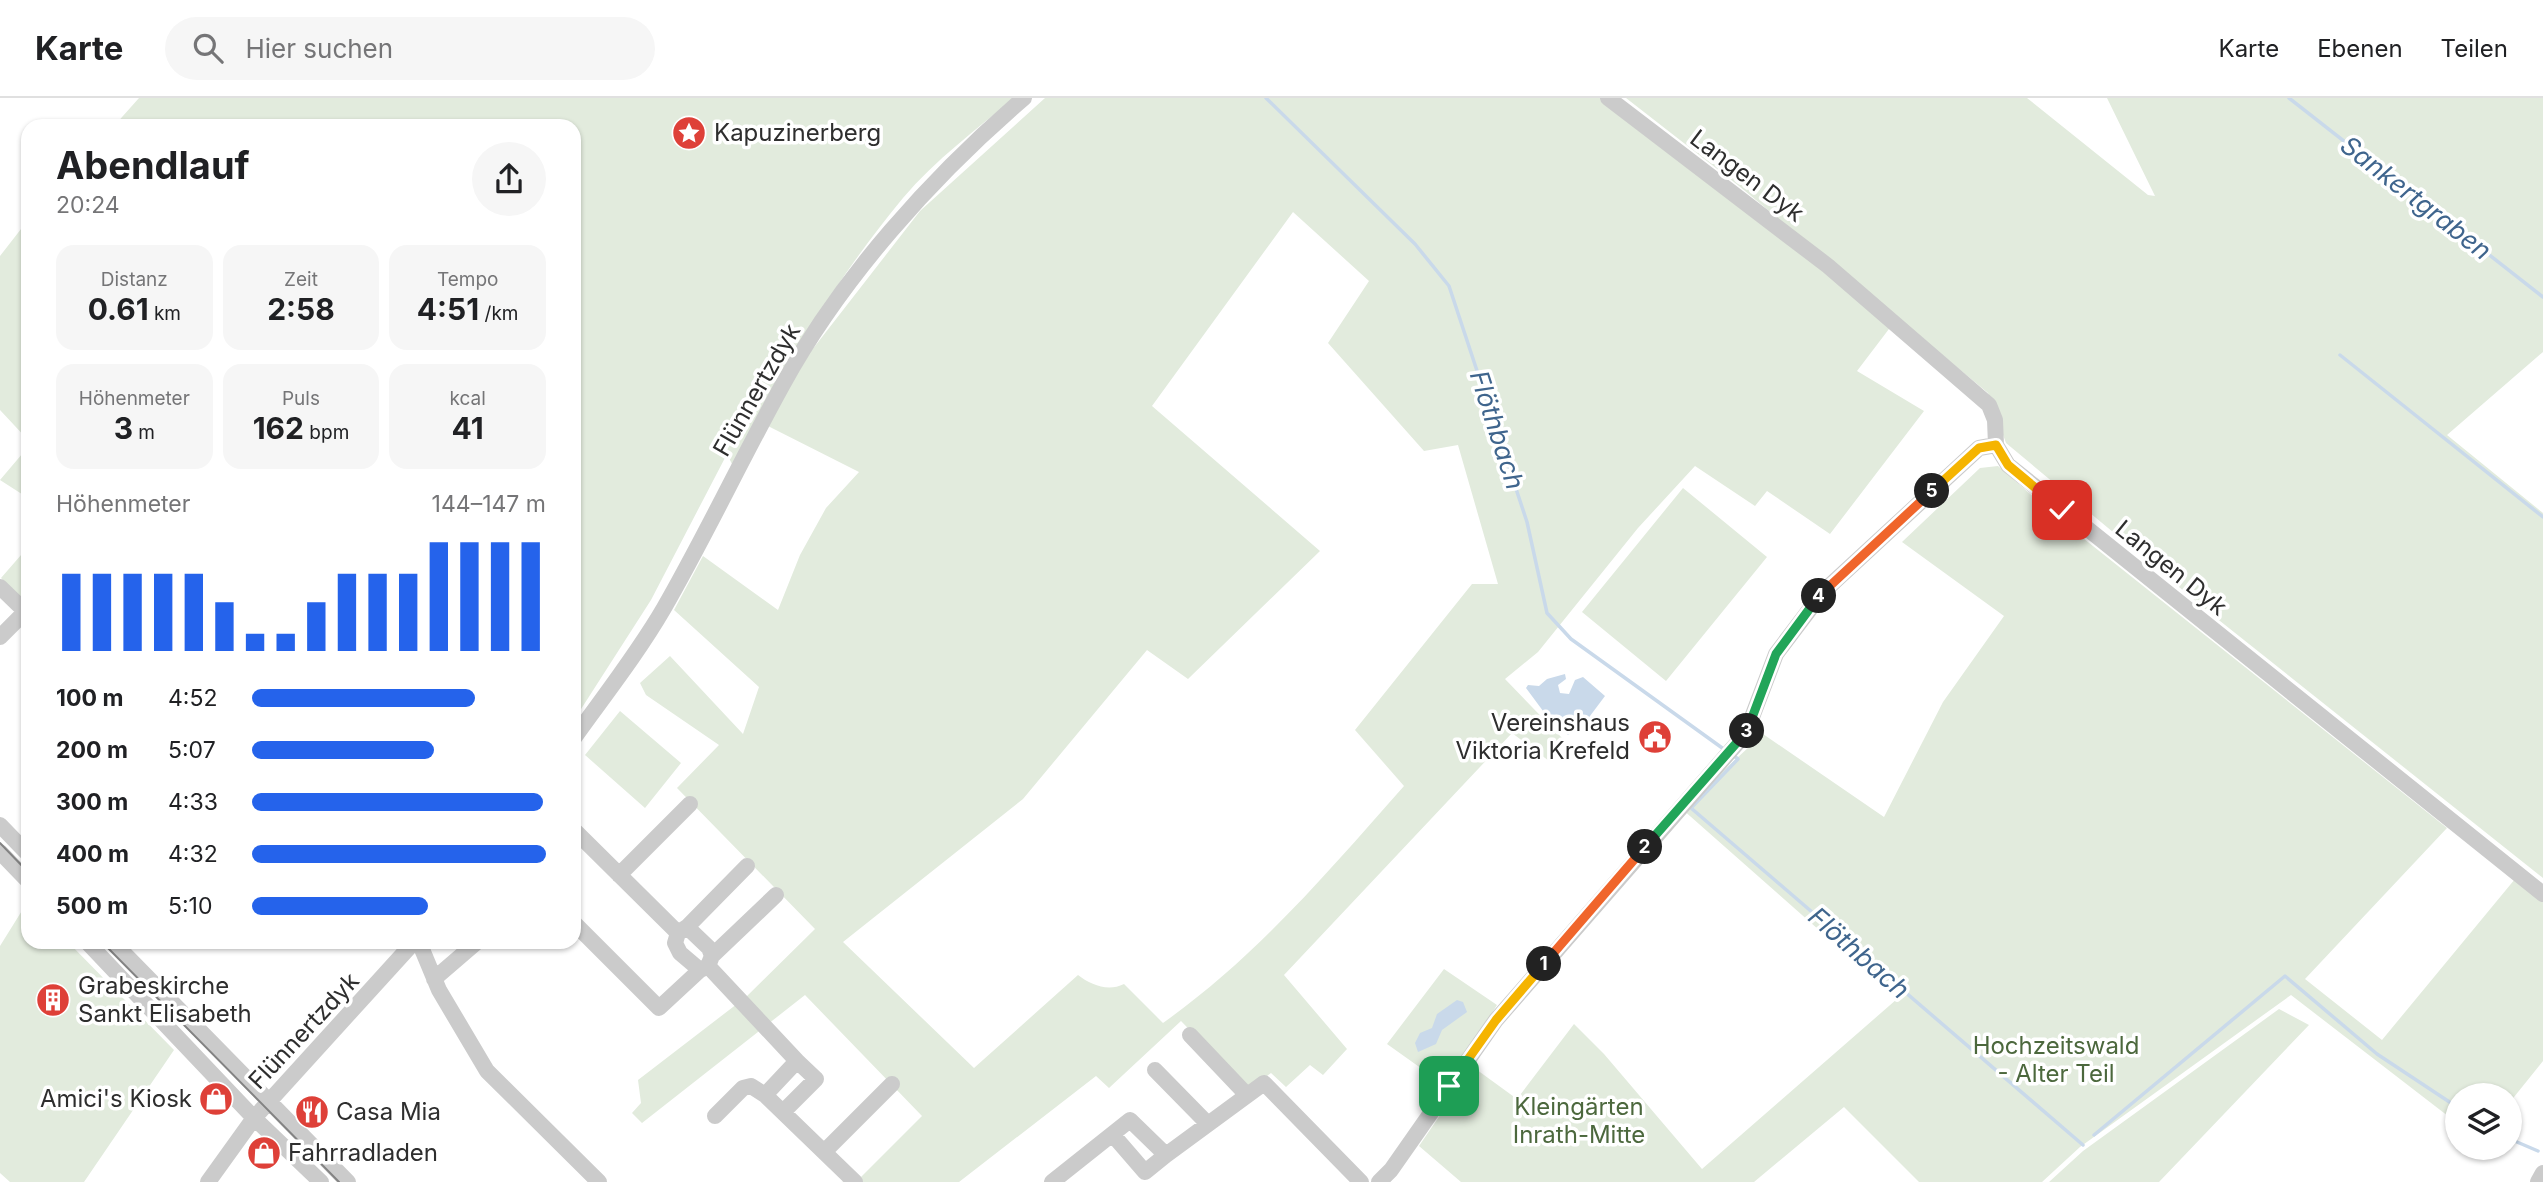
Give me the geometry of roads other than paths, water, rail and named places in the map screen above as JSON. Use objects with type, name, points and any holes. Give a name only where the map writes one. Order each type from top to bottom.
[{"type":"street","name":"Flünnertzdyk","points":[[581,728],[663,610],[783,383],[827,317],[913,206],[955,161],[1024,98]]},
{"type":"street","name":"Langen Dyk","points":[[1608,98],[1828,266],[1989,405],[1995,420],[1996,445],[2008,465],[2543,894]]},
{"type":"street","points":[[1379,1182],[1391,1170],[1496,1020],[1746,733],[1776,654],[1823,592],[1979,448],[1996,445]]},
{"type":"street","points":[[0,587],[21,606]]},
{"type":"street","points":[[0,637],[21,618]]},
{"type":"street","points":[[619,875],[690,804]]},
{"type":"street","points":[[0,825],[21,847]]},
{"type":"street","points":[[581,837],[619,875],[682,930],[709,948],[707,964]]},
{"type":"street","points":[[0,852],[21,874]]},
{"type":"street","points":[[747,866],[682,930],[675,943],[680,953],[707,964],[816,1079],[783,1112]]},
{"type":"street","points":[[581,930],[659,1008],[776,895]]},
{"type":"street","points":[[93,949],[254,1118],[320,1182]]},
{"type":"street","points":[[120,949],[348,1182]]},
{"type":"street","name":"Flünnertzdyk","points":[[208,1182],[254,1118],[408,949]]},
{"type":"street","points":[[422,949],[434,979],[487,1071],[599,1182]]},
{"type":"street","points":[[434,979],[469,949]]},
{"type":"street","points":[[1190,1035],[1246,1094]]},
{"type":"street","points":[[765,1094],[797,1061]]},
{"type":"street","points":[[1156,1070],[1208,1124]]},
{"type":"street","points":[[1113,1135],[1145,1172],[1264,1083],[1361,1182]]},
{"type":"street","points":[[824,1152],[892,1084]]},
{"type":"street","points":[[715,1116],[743,1088],[751,1086],[765,1094],[855,1182]]},
{"type":"street","points":[[1052,1182],[1130,1121],[1166,1155]]},
{"type":"street","points":[[2538,1182],[2543,1173]]},
{"type":"water","points":[[1565,674],[1566,679],[1558,685],[1560,693],[1569,694],[1575,680],[1583,677],[1605,696],[1587,720],[1581,718],[1577,729],[1568,735],[1546,715],[1526,688],[1528,685],[1539,686],[1547,679]]},
{"type":"water","points":[[1457,1000],[1463,1002],[1467,1012],[1442,1030],[1436,1044],[1418,1052],[1415,1043],[1420,1033],[1432,1028],[1437,1014]]},
{"type":"waterway","name":"Flöthbach","points":[[1266,98],[1415,244],[1449,286],[1527,522],[1547,613],[1571,639],[1725,750]]},
{"type":"waterway","name":"Sankertgraben","points":[[2289,98],[2543,297]]},
{"type":"waterway","points":[[2340,355],[2543,517]]},
{"type":"waterway","name":"Flöthbach","points":[[1734,756],[1738,759],[1691,808],[2083,1145]]},
{"type":"waterway","name":"Flöthbach","points":[[2094,1135],[2285,976],[2377,1054],[2445,1099]]},
{"type":"waterway","name":"Flöthbach","points":[[2522,1144],[2538,1151]]},
{"type":"tram line","points":[[0,843],[21,865]]},
{"type":"tram line","points":[[109,949],[339,1182]]},
{"type":"place","name":"Kapuzinerberg","points":[[689,133]]},
{"type":"place","name":"Vereinshaus Viktoria Krefeld","points":[[1655,737]]},
{"type":"place","name":"Grabeskirche Sankt Elisabeth","points":[[53,1000]]},
{"type":"place","name":"Amici's Kiosk","points":[[216,1099]]},
{"type":"place","name":"Casa Mia","points":[[312,1112]]},
{"type":"place","name":"Fahrradladen","points":[[264,1153]]},
{"type":"park label","name":"Hochzeitswald - Alter Teil","points":[[2056,1060]]},
{"type":"park label","name":"Kleingärten Inrath-Mitte","points":[[1579,1121]]}]
